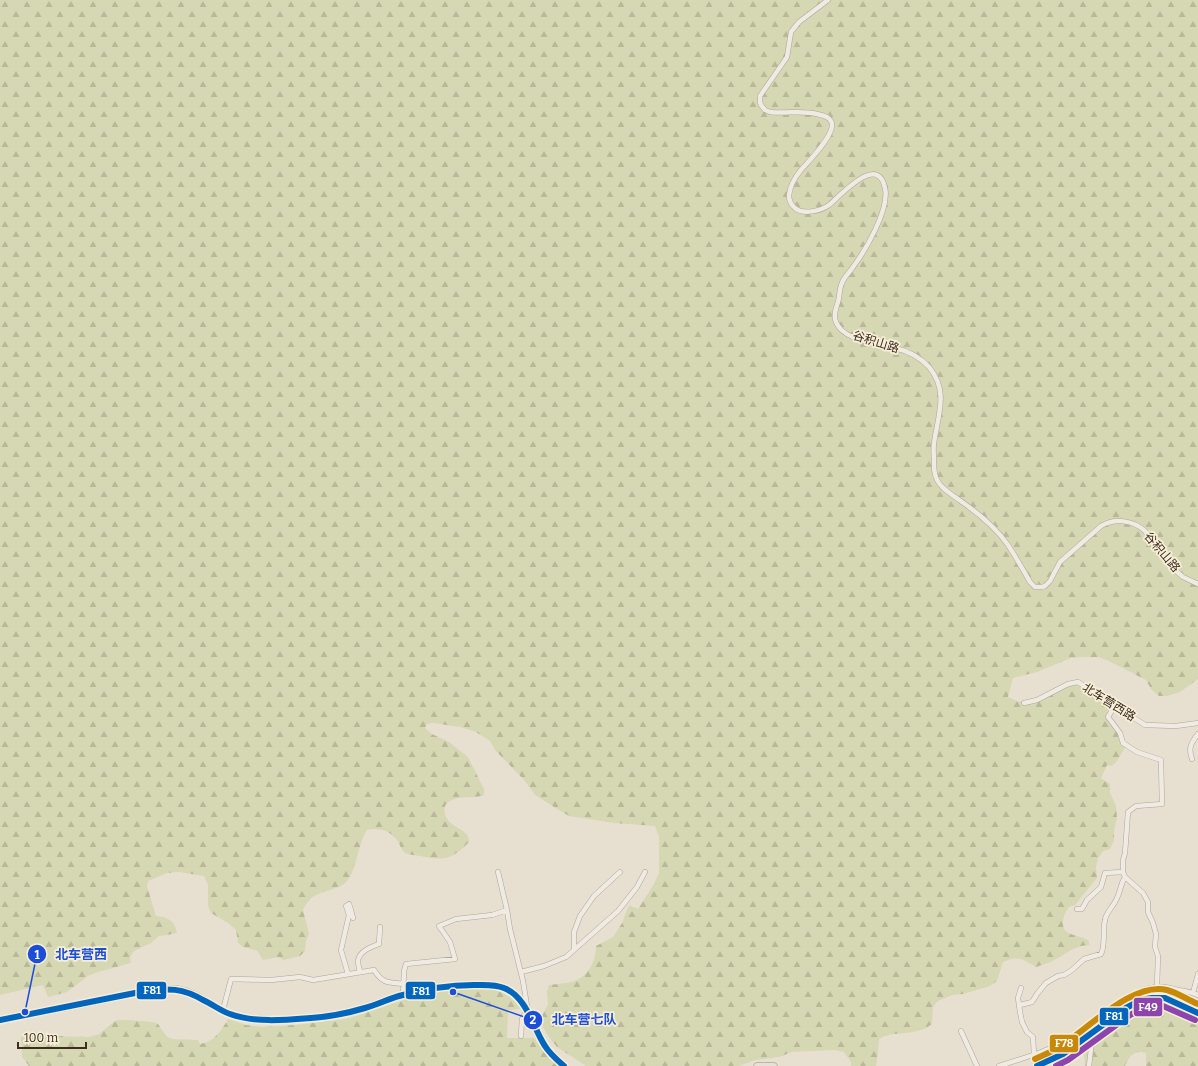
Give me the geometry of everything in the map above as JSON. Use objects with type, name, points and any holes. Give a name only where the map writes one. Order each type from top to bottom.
[{"type":"main road","points":[[0,1020],[136,993],[170,989],[187,992],[202,998],[231,1014],[243,1018],[255,1019],[310,1018],[336,1015],[351,1012],[403,995],[426,990],[452,986],[498,986],[513,993],[522,1003],[527,1010],[542,1043],[564,1066]]},
{"type":"main road","points":[[1037,1066],[1063,1054],[1126,1008],[1147,998],[1164,998],[1198,1013]]},
{"type":"main road","points":[[757,1066],[774,1066]]},
{"type":"street","name":"谷积山路","points":[[828,0],[799,22],[793,29],[789,36],[789,50],[787,56],[761,92],[760,99],[765,110],[770,112],[804,112],[818,114],[827,118],[832,123],[832,129],[822,146],[800,171],[789,193],[791,204],[796,209],[805,212],[828,206],[859,179],[866,175],[875,174],[883,181],[886,199],[876,228],[862,254],[841,284],[834,317],[837,324],[842,330],[862,340],[897,348],[911,354],[922,361],[931,371],[938,382],[942,401],[934,443],[934,468],[936,478],[948,492],[972,509],[1003,539],[1030,582],[1035,587],[1042,588],[1045,586],[1050,581],[1060,562],[1101,526],[1105,523],[1116,521],[1128,522],[1145,531],[1176,571],[1183,577],[1198,584]]},
{"type":"street","name":"北车营西路","points":[[1024,702],[1037,700],[1068,684],[1078,682],[1145,725],[1176,726],[1198,723]]},
{"type":"street","points":[[1020,1005],[1032,1002],[1046,983],[1058,976],[1064,975],[1084,960],[1101,954],[1104,948],[1105,917],[1118,898],[1124,875],[1123,860],[1125,853],[1128,812],[1136,806],[1162,804],[1161,760],[1137,752],[1123,743],[1120,733],[1108,717],[1115,706]]},
{"type":"street","points":[[1192,759],[1190,751],[1192,741],[1198,734]]},
{"type":"street","points":[[498,872],[526,998],[527,1010],[522,1019],[521,1036]]},
{"type":"street","points":[[574,949],[574,932],[580,916],[594,896],[620,872]]},
{"type":"street","points":[[521,972],[544,966],[566,957],[618,911],[637,887],[645,872]]},
{"type":"street","points":[[1077,909],[1082,909],[1086,900],[1101,887],[1105,873],[1124,875],[1143,893],[1148,902],[1148,912],[1156,934],[1155,947],[1158,956],[1157,987]]},
{"type":"street","points":[[348,974],[341,950],[349,915],[346,906],[349,904],[353,918]]},
{"type":"street","points":[[403,995],[404,971],[406,964],[455,959],[450,942],[439,926],[456,919],[492,915],[507,910]]},
{"type":"street","points":[[360,972],[358,960],[362,953],[379,944],[380,927]]},
{"type":"street","points":[[223,1010],[231,979],[271,980],[300,977],[313,980],[374,970],[379,978],[385,982],[404,984]]},
{"type":"street","points":[[1000,1066],[1034,1055],[1065,1042],[1083,1032],[1126,999],[1146,989],[1157,987],[1168,988],[1196,994],[1198,974]]},
{"type":"street","points":[[1021,988],[1018,998],[1020,1012],[1022,1022],[1027,1032],[1032,1037],[1034,1055]]},
{"type":"street","points":[[962,1031],[977,1066]]},
{"type":"street","points":[[1089,1066],[1093,1032]]},
{"type":"green space","points":[[0,0],[1198,0],[1198,679],[1180,692],[1167,696],[1159,696],[1151,689],[1146,680],[1109,661],[1098,657],[1071,658],[1037,672],[1013,678],[1008,697],[1019,702],[1030,700],[1076,684],[1112,703],[1107,711],[1113,721],[1120,739],[1127,744],[1117,761],[1112,766],[1107,765],[1101,778],[1110,784],[1110,793],[1116,806],[1117,817],[1114,841],[1110,849],[1103,851],[1098,859],[1096,867],[1097,878],[1075,905],[1069,907],[1063,919],[1065,930],[1089,941],[1089,945],[1073,949],[1051,962],[1036,967],[1017,958],[1003,962],[997,981],[990,986],[963,994],[952,995],[938,1001],[933,1007],[932,1024],[922,1030],[889,1035],[879,1039],[876,1066],[851,1066],[851,1062],[844,1052],[835,1050],[792,1052],[779,1057],[755,1060],[739,1066],[586,1066],[557,1047],[548,1036],[542,1025],[541,1018],[548,1004],[547,991],[549,985],[574,981],[582,977],[591,966],[595,956],[596,946],[613,937],[622,923],[629,905],[638,909],[654,884],[659,873],[659,837],[655,826],[614,823],[569,816],[535,795],[525,781],[495,750],[490,741],[476,732],[460,727],[433,723],[427,724],[425,728],[432,734],[449,742],[468,757],[484,789],[484,795],[454,799],[447,803],[444,809],[449,822],[466,833],[469,838],[469,842],[452,856],[442,859],[410,855],[402,850],[397,840],[391,834],[379,829],[367,830],[361,843],[352,873],[344,884],[316,895],[306,904],[303,910],[309,934],[306,941],[305,951],[300,956],[284,960],[278,957],[263,960],[258,951],[243,947],[238,943],[236,930],[228,923],[211,913],[208,906],[208,885],[204,876],[179,872],[167,873],[148,881],[147,886],[156,916],[164,917],[170,920],[177,933],[159,936],[151,943],[134,951],[130,957],[131,963],[88,976],[67,992],[48,997],[43,985],[0,995]]},
{"type":"green space","points":[[482,988],[494,990],[504,994],[513,1000],[521,1009],[508,1010],[507,1038],[534,1038],[545,1053],[560,1066],[29,1066],[22,1057],[21,1037],[42,1034],[88,1037],[99,1034],[117,1020],[153,1022],[158,1024],[167,1037],[173,1039],[198,1040],[200,1044],[209,1041],[220,1032],[228,1019],[246,1025],[263,1027],[347,1019],[410,998],[440,991]]},
{"type":"green space","points":[[1159,1001],[1198,1016],[1198,1066],[1146,1066],[1146,1053],[1138,1052],[1132,1055],[1125,1066],[1085,1066],[1084,1055],[1099,1036],[1113,1023],[1134,1008],[1150,1002]]},
{"type":"transit line","name":"F81","points":[[0,1020],[161,989],[189,993],[227,1013],[250,1019],[270,1020],[325,1017],[369,1007],[399,996],[427,989],[455,986],[493,985],[512,992],[518,998],[529,1014],[545,1046],[564,1066]]},
{"type":"transit line","name":"F78","points":[[1035,1059],[1056,1049],[1111,1009],[1140,993],[1154,989],[1167,990],[1198,1004]]},
{"type":"transit line","name":"F81","points":[[1037,1066],[1063,1054],[1126,1008],[1141,1000],[1165,998],[1198,1013]]},
{"type":"transit line","name":"F49","points":[[1056,1066],[1068,1060],[1130,1015],[1144,1008],[1163,1006],[1195,1020]]},
{"type":"place","name":"北车营七队","points":[[453,992]]},
{"type":"place","name":"北车营西","points":[[25,1012]]}]
